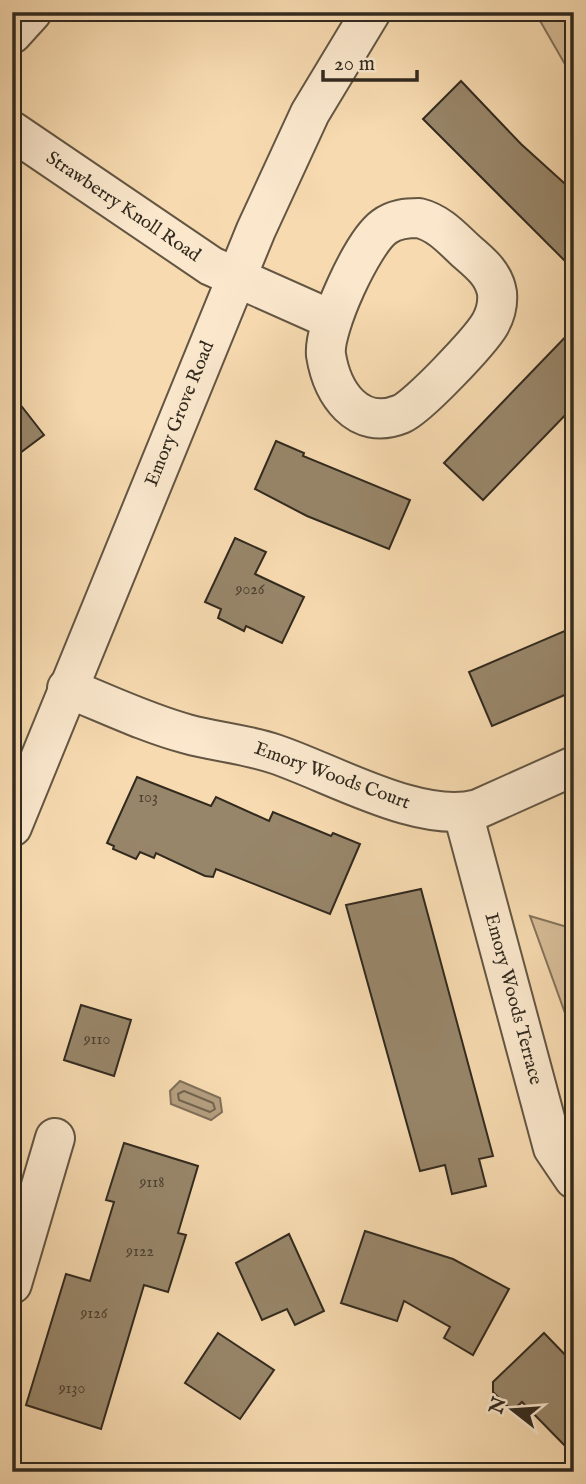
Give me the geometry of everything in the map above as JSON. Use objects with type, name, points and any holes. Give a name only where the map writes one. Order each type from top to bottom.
[{"type":"street","points":[[12,34],[32,12]]},
{"type":"street","name":"Emory Grove Road","points":[[12,827],[235,279],[305,122],[371,12]]},
{"type":"street","name":"Strawberry Knoll Road","points":[[12,131],[190,254],[235,279],[332,320]]},
{"type":"street","points":[[400,219],[424,219],[443,230],[486,270],[497,292],[495,310],[488,327],[415,405],[397,415],[365,413],[341,398],[326,353],[326,338],[332,320],[374,237],[387,225],[400,219]]},
{"type":"street","name":"Emory Woods Court","points":[[67,688],[165,728],[275,754],[414,806],[463,813]]},
{"type":"street","points":[[463,813],[568,772]]},
{"type":"street","name":"Emory Woods Terrace","points":[[463,813],[554,1148],[574,1179]]},
{"type":"street","points":[[12,1284],[55,1138]]},
{"type":"shaded area","points":[[535,12],[574,12],[574,80]]},
{"type":"shaded area","points":[[530,916],[574,929],[574,1038]]},
{"type":"water","points":[[180,1081],[220,1098],[222,1112],[211,1120],[171,1104],[170,1091]]},
{"type":"building","points":[[461,81],[521,144],[574,192],[574,270],[423,119]]},
{"type":"building","points":[[574,328],[574,406],[483,500],[444,463]]},
{"type":"building","points":[[12,394],[44,435],[12,459]]},
{"type":"building","points":[[276,441],[304,453],[303,456],[410,500],[389,549],[307,516],[255,489]]},
{"type":"building","points":[[235,538],[266,552],[255,574],[304,597],[282,643],[246,626],[244,631],[218,618],[221,609],[205,602]]},
{"type":"building","points":[[574,627],[574,691],[492,726],[469,672]]},
{"type":"building","points":[[137,777],[211,806],[216,797],[269,821],[273,812],[331,836],[333,833],[360,844],[330,914],[216,869],[213,877],[205,876],[156,853],[154,858],[140,852],[136,859],[113,849],[114,846],[107,843]]},
{"type":"building","points":[[421,889],[493,1156],[479,1159],[486,1186],[452,1194],[445,1165],[420,1171],[346,905]]},
{"type":"building","points":[[81,1005],[131,1020],[114,1076],[64,1060]]},
{"type":"building","points":[[124,1143],[198,1166],[178,1233],[186,1235],[168,1292],[144,1285],[101,1429],[26,1405],[66,1274],[90,1281],[114,1202],[106,1200]]},
{"type":"building","points":[[365,1231],[453,1259],[509,1289],[473,1355],[444,1338],[450,1327],[404,1301],[397,1321],[341,1303]]},
{"type":"building","points":[[289,1234],[324,1311],[295,1325],[287,1309],[262,1320],[236,1263]]},
{"type":"building","points":[[218,1333],[274,1370],[240,1419],[185,1383]]},
{"type":"building","points":[[544,1333],[574,1364],[574,1455],[522,1402],[512,1411],[493,1392],[493,1382]]}]
